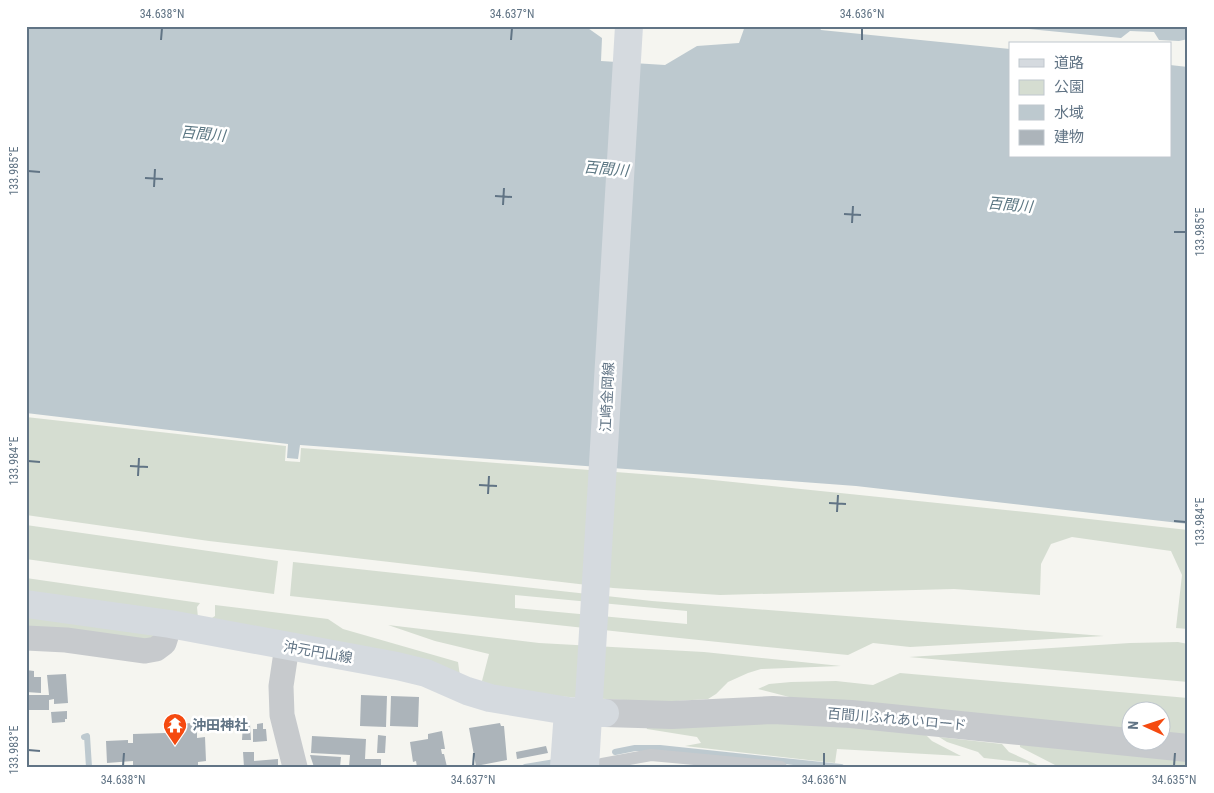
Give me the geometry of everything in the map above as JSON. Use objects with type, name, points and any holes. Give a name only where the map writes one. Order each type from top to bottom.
[{"type":"main road","name":"江崎金岡線","points":[[596,766],[629,26]]},
{"type":"main road","name":"沖元円山線","points":[[26,604],[170,624],[397,666],[426,673],[467,691],[490,698],[568,711],[605,713]]},
{"type":"main road","points":[[564,767],[568,711]]},
{"type":"main road","points":[[596,766],[605,713]]},
{"type":"street","points":[[26,638],[66,640],[145,651],[164,644],[170,624]]},
{"type":"street","points":[[287,646],[281,686],[282,715],[295,767]]},
{"type":"street","name":"百間川ふれあいロード","points":[[605,713],[672,715],[773,710],[801,711],[860,715],[1188,748]]},
{"type":"lane","points":[[596,766],[650,755],[781,767]]},
{"type":"green space","points":[[26,417],[286,446],[285,461],[300,462],[301,448],[694,478],[1188,530],[1188,629],[1176,628],[1182,575],[1171,551],[1072,537],[1051,544],[1041,564],[1040,595],[954,589],[720,595],[613,588],[209,541],[26,515]]},
{"type":"green space","points":[[26,525],[278,561],[274,594],[26,559]]},
{"type":"green space","points":[[293,562],[652,601],[1104,636],[910,647],[873,643],[848,655],[290,596]],"holes":[[[515,595],[687,611],[687,624],[515,608]]]},
{"type":"green space","points":[[26,578],[200,603],[197,607],[198,618],[26,594]]},
{"type":"green space","points":[[215,605],[328,619],[343,629],[458,662],[460,676],[209,620],[215,616]]},
{"type":"green space","points":[[26,615],[153,635],[152,642],[26,630]]},
{"type":"green space","points":[[388,625],[539,643],[704,652],[841,666],[761,669],[728,682],[708,699],[661,702],[551,696],[497,689],[482,681],[489,654],[435,641]]},
{"type":"green space","points":[[1178,642],[1188,644],[1188,682],[909,657],[1130,643]]},
{"type":"green space","points":[[900,673],[1188,698],[1188,736],[1172,735],[1172,700],[1122,700],[1122,730],[801,700],[758,689],[769,684],[791,682],[836,681],[873,685]]},
{"type":"green space","points":[[811,722],[924,733],[932,741],[961,756],[837,749],[835,763],[685,746],[701,743],[697,737],[647,729],[646,726]]},
{"type":"green space","points":[[939,737],[1002,744],[1009,752],[1042,767],[1030,767],[1028,763],[984,758],[978,752],[947,742]]},
{"type":"green space","points":[[1020,742],[1188,761],[1188,767],[1057,766],[1020,747]]},
{"type":"water","name":"百間川","points":[[26,26],[585,26],[602,38],[601,61],[665,65],[697,46],[739,43],[745,26],[819,26],[821,30],[1009,49],[1009,158],[1172,158],[1172,65],[1188,67],[1188,524],[856,486],[300,445],[298,459],[287,458],[288,444],[26,413]]},
{"type":"water","points":[[998,26],[1188,26],[1188,39],[1179,41],[1159,40],[1154,32],[1130,31],[1121,38]]},
{"type":"building","points":[[26,670],[34,671],[34,677],[41,677],[41,693],[26,692]]},
{"type":"building","points":[[66,674],[68,703],[54,704],[54,699],[49,700],[49,710],[26,710],[26,695],[49,695],[47,675]]},
{"type":"building","points":[[361,695],[387,696],[386,727],[360,726]]},
{"type":"building","points":[[391,696],[419,697],[418,727],[390,726]]},
{"type":"building","points":[[67,711],[65,722],[52,723],[51,712]]},
{"type":"building","points":[[197,723],[197,738],[205,737],[206,761],[198,762],[198,767],[133,767],[133,761],[107,763],[106,741],[128,740],[128,743],[133,743],[133,734],[165,733],[165,724]]},
{"type":"building","points":[[263,723],[263,729],[266,729],[267,741],[253,742],[253,729],[257,729],[257,724]]},
{"type":"building","points":[[500,723],[501,726],[504,726],[507,760],[476,766],[469,728]]},
{"type":"building","points":[[243,724],[250,724],[251,740],[242,740]]},
{"type":"building","points":[[442,731],[445,749],[441,749],[447,767],[417,767],[416,761],[413,762],[410,742],[428,739],[428,734]]},
{"type":"building","points":[[378,735],[386,736],[385,753],[377,753]]},
{"type":"building","points":[[312,736],[366,739],[365,759],[381,759],[381,767],[349,767],[350,755],[311,753]]},
{"type":"building","points":[[546,746],[548,753],[517,759],[516,752]]},
{"type":"building","points":[[243,752],[254,752],[254,761],[278,759],[278,767],[244,767]]},
{"type":"building","points":[[310,755],[341,757],[340,767],[314,767]]},
{"type":"waterway","points":[[84,737],[87,736],[89,767]]},
{"type":"waterway","points":[[615,752],[635,748],[660,748],[841,767]]},
{"type":"waterway","points":[[525,767],[555,762]]},
{"type":"place","name":"沖田神社","points":[[175,746]]}]
